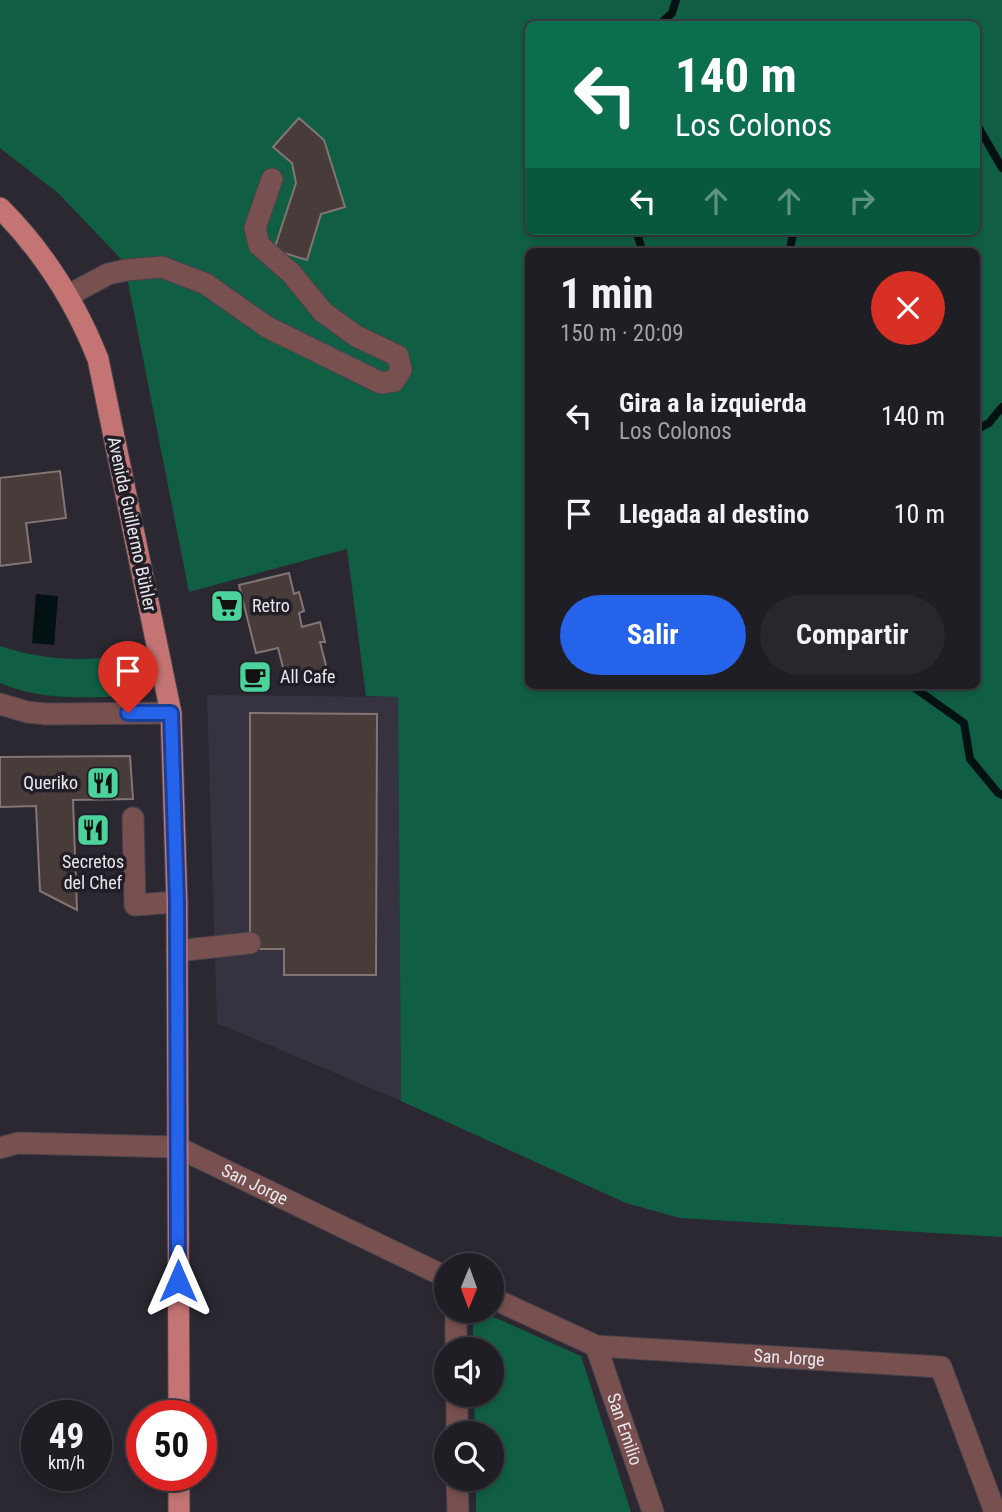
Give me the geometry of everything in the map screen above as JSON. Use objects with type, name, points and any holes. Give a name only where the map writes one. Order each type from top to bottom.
[{"type":"main road","name":"Avenida Guillermo Bühler","points":[[0,208],[42,254],[69,295],[98,359],[171,713],[177,902],[179,1400]]},
{"type":"main road","points":[[179,1491],[179,1512]]},
{"type":"street","points":[[69,295],[108,274],[144,267],[162,267],[206,284],[257,320],[300,345],[380,383],[394,381],[401,370],[398,356],[356,336],[339,324],[314,303],[283,265],[259,245],[255,228],[272,179]]},
{"type":"street","points":[[0,704],[46,714],[171,713]]},
{"type":"street","points":[[133,818],[135,905],[177,902]]},
{"type":"street","points":[[177,951],[250,943]]},
{"type":"street","points":[[6,1140],[177,1147]]},
{"type":"street","name":"San Jorge","points":[[177,1147],[434,1271]]},
{"type":"street","name":"San Jorge","points":[[504,1304],[596,1346],[942,1367],[995,1512]]},
{"type":"street","name":"San Emilio","points":[[596,1346],[653,1512]]},
{"type":"street","points":[[457,1491],[458,1512]]},
{"type":"shaded area","points":[[36,594],[58,596],[54,645],[32,643]]},
{"type":"shaded area","points":[[207,695],[398,697],[401,1101],[217,1023]]},
{"type":"green space","points":[[0,0],[1002,0],[1002,1237],[680,1218],[626,1203],[401,1101],[398,697],[366,696],[347,549],[189,592],[124,262],[58,193],[0,148]]},
{"type":"green space","points":[[0,646],[62,658],[94,659],[126,655],[137,696],[50,696],[0,683]]},
{"type":"green space","points":[[504,1322],[581,1356],[631,1512],[476,1512],[476,1491],[504,1491],[504,1421],[475,1421],[474,1407],[504,1407],[504,1337],[473,1337],[473,1323]]},
{"type":"building","points":[[299,118],[324,140],[345,207],[321,214],[307,260],[274,250],[296,183],[292,163],[273,147]]},
{"type":"building","points":[[60,471],[66,518],[26,523],[31,562],[0,566],[0,478]]},
{"type":"building","points":[[289,573],[294,594],[299,592],[304,611],[299,613],[302,627],[320,622],[325,642],[320,642],[328,673],[287,683],[278,648],[256,653],[239,585]]},
{"type":"building","points":[[250,713],[377,714],[376,975],[284,975],[284,949],[250,949]]},
{"type":"building","points":[[130,756],[133,799],[73,800],[77,910],[40,891],[36,806],[0,807],[0,757]]},
{"type":"waterway","points":[[663,21],[672,13],[676,0]]},
{"type":"waterway","points":[[980,130],[1002,168]]},
{"type":"waterway","points":[[637,235],[642,248]]},
{"type":"waterway","points":[[790,248],[793,235]]},
{"type":"waterway","points":[[980,428],[989,423],[1002,407]]},
{"type":"waterway","points":[[916,689],[964,723],[970,759],[1002,795]]},
{"type":"place","name":"Retro","points":[[227,606]]},
{"type":"place","name":"All Cafe","points":[[255,677]]},
{"type":"place","name":"Queriko","points":[[103,783]]},
{"type":"place","name":"Secretos del Chef","points":[[93,830]]},
{"type":"route","points":[[128,713],[171,713],[177,902],[178,1281]]}]
